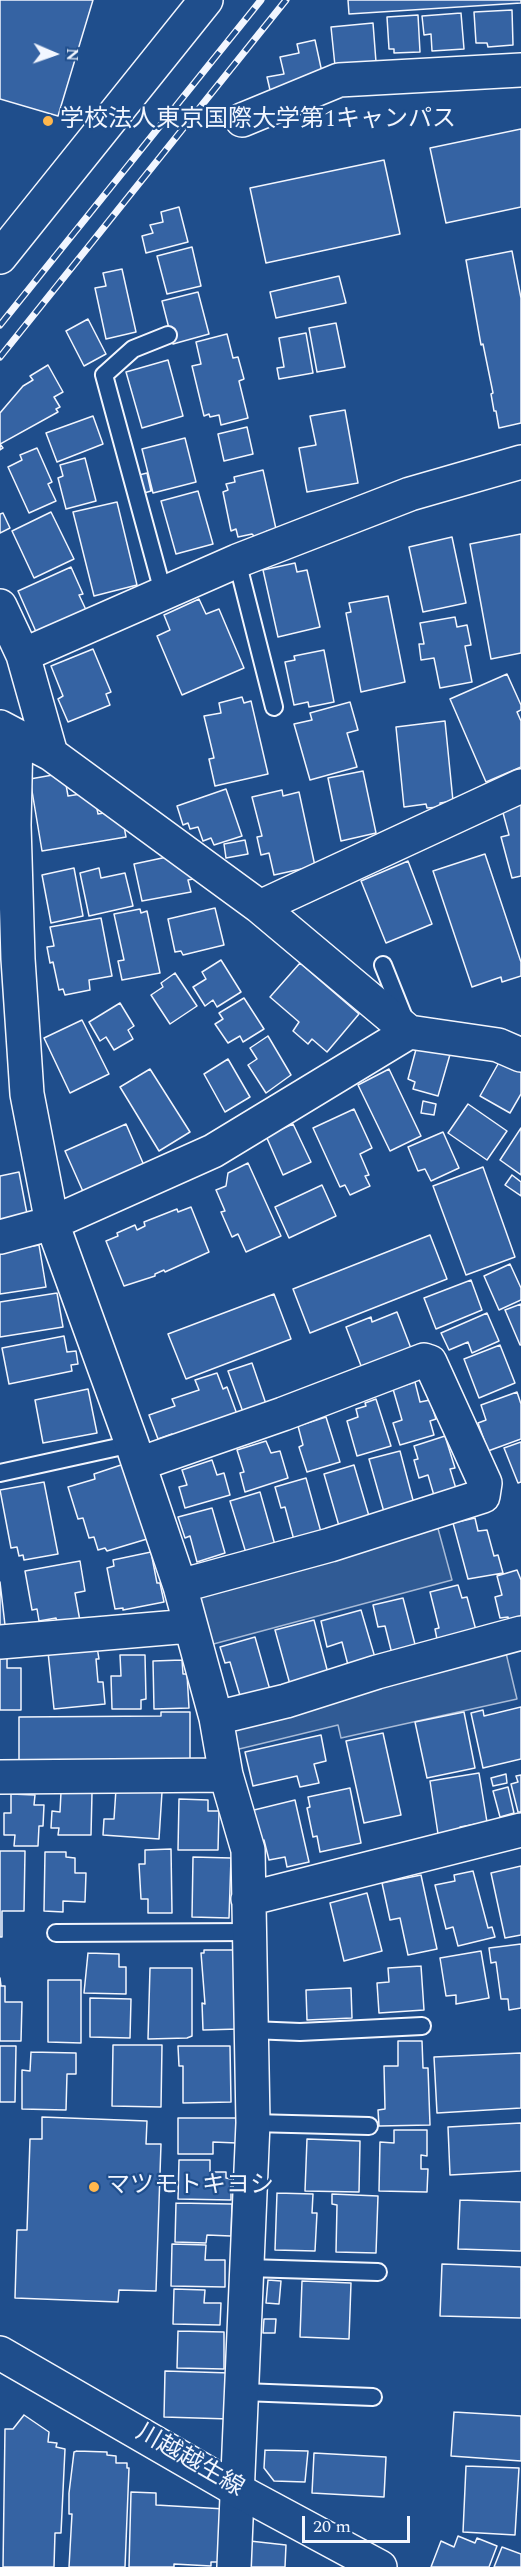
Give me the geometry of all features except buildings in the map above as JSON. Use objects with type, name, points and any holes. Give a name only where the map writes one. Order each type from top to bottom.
[{"type":"street","points":[[0,257],[206,0]]},
{"type":"street","points":[[242,120],[339,80],[521,70]]},
{"type":"street","points":[[23,655],[237,561],[410,494],[521,462]]},
{"type":"street","points":[[0,606],[23,655],[51,754]]},
{"type":"street","points":[[234,2567],[253,2123],[248,1850],[226,1775],[216,1718],[180,1586],[136,1454],[52,1223],[27,1094],[9,960],[8,731],[51,754],[260,907],[410,1032],[498,1046],[521,1055]]},
{"type":"street","points":[[260,907],[521,786]]},
{"type":"street","points":[[0,1237],[52,1223],[213,1151],[410,1032]]},
{"type":"street","points":[[136,1454],[283,1414],[424,1360],[430,1362],[485,1483],[483,1496],[330,1545],[180,1586]]},
{"type":"street","points":[[0,1642],[190,1626]]},
{"type":"street","points":[[216,1718],[286,1701],[378,1672],[521,1633]]},
{"type":"street","points":[[0,1778],[226,1775]]},
{"type":"street","points":[[248,1899],[521,1830]]},
{"type":"street","name":"川越越生線","points":[[0,2353],[237,2490],[380,2567]]},
{"type":"lane","points":[[163,592],[105,375],[133,349],[168,335]]},
{"type":"lane","points":[[237,561],[274,707]]},
{"type":"lane","points":[[383,965],[410,1032]]},
{"type":"lane","points":[[0,1473],[136,1454]]},
{"type":"lane","points":[[56,1934],[249,1932]]},
{"type":"lane","points":[[252,2030],[300,2032],[422,2026]]},
{"type":"lane","points":[[253,2123],[369,2126]]},
{"type":"lane","points":[[248,2268],[378,2272]]},
{"type":"lane","points":[[243,2392],[373,2397]]},
{"type":"shaded area","points":[[437,1525],[452,1580],[206,1646],[194,1609],[205,1591]]},
{"type":"shaded area","points":[[506,1653],[517,1699],[341,1738],[338,1725],[231,1751],[229,1742],[237,1727]]},
{"type":"railway","points":[[0,325],[261,0]]},
{"type":"railway","points":[[0,357],[286,0]]},
{"type":"place","name":"学校法人東京国際大学第1キャンパス","points":[[48,121]]},
{"type":"place","name":"マツモトキヨシ","points":[[94,2187]]}]
